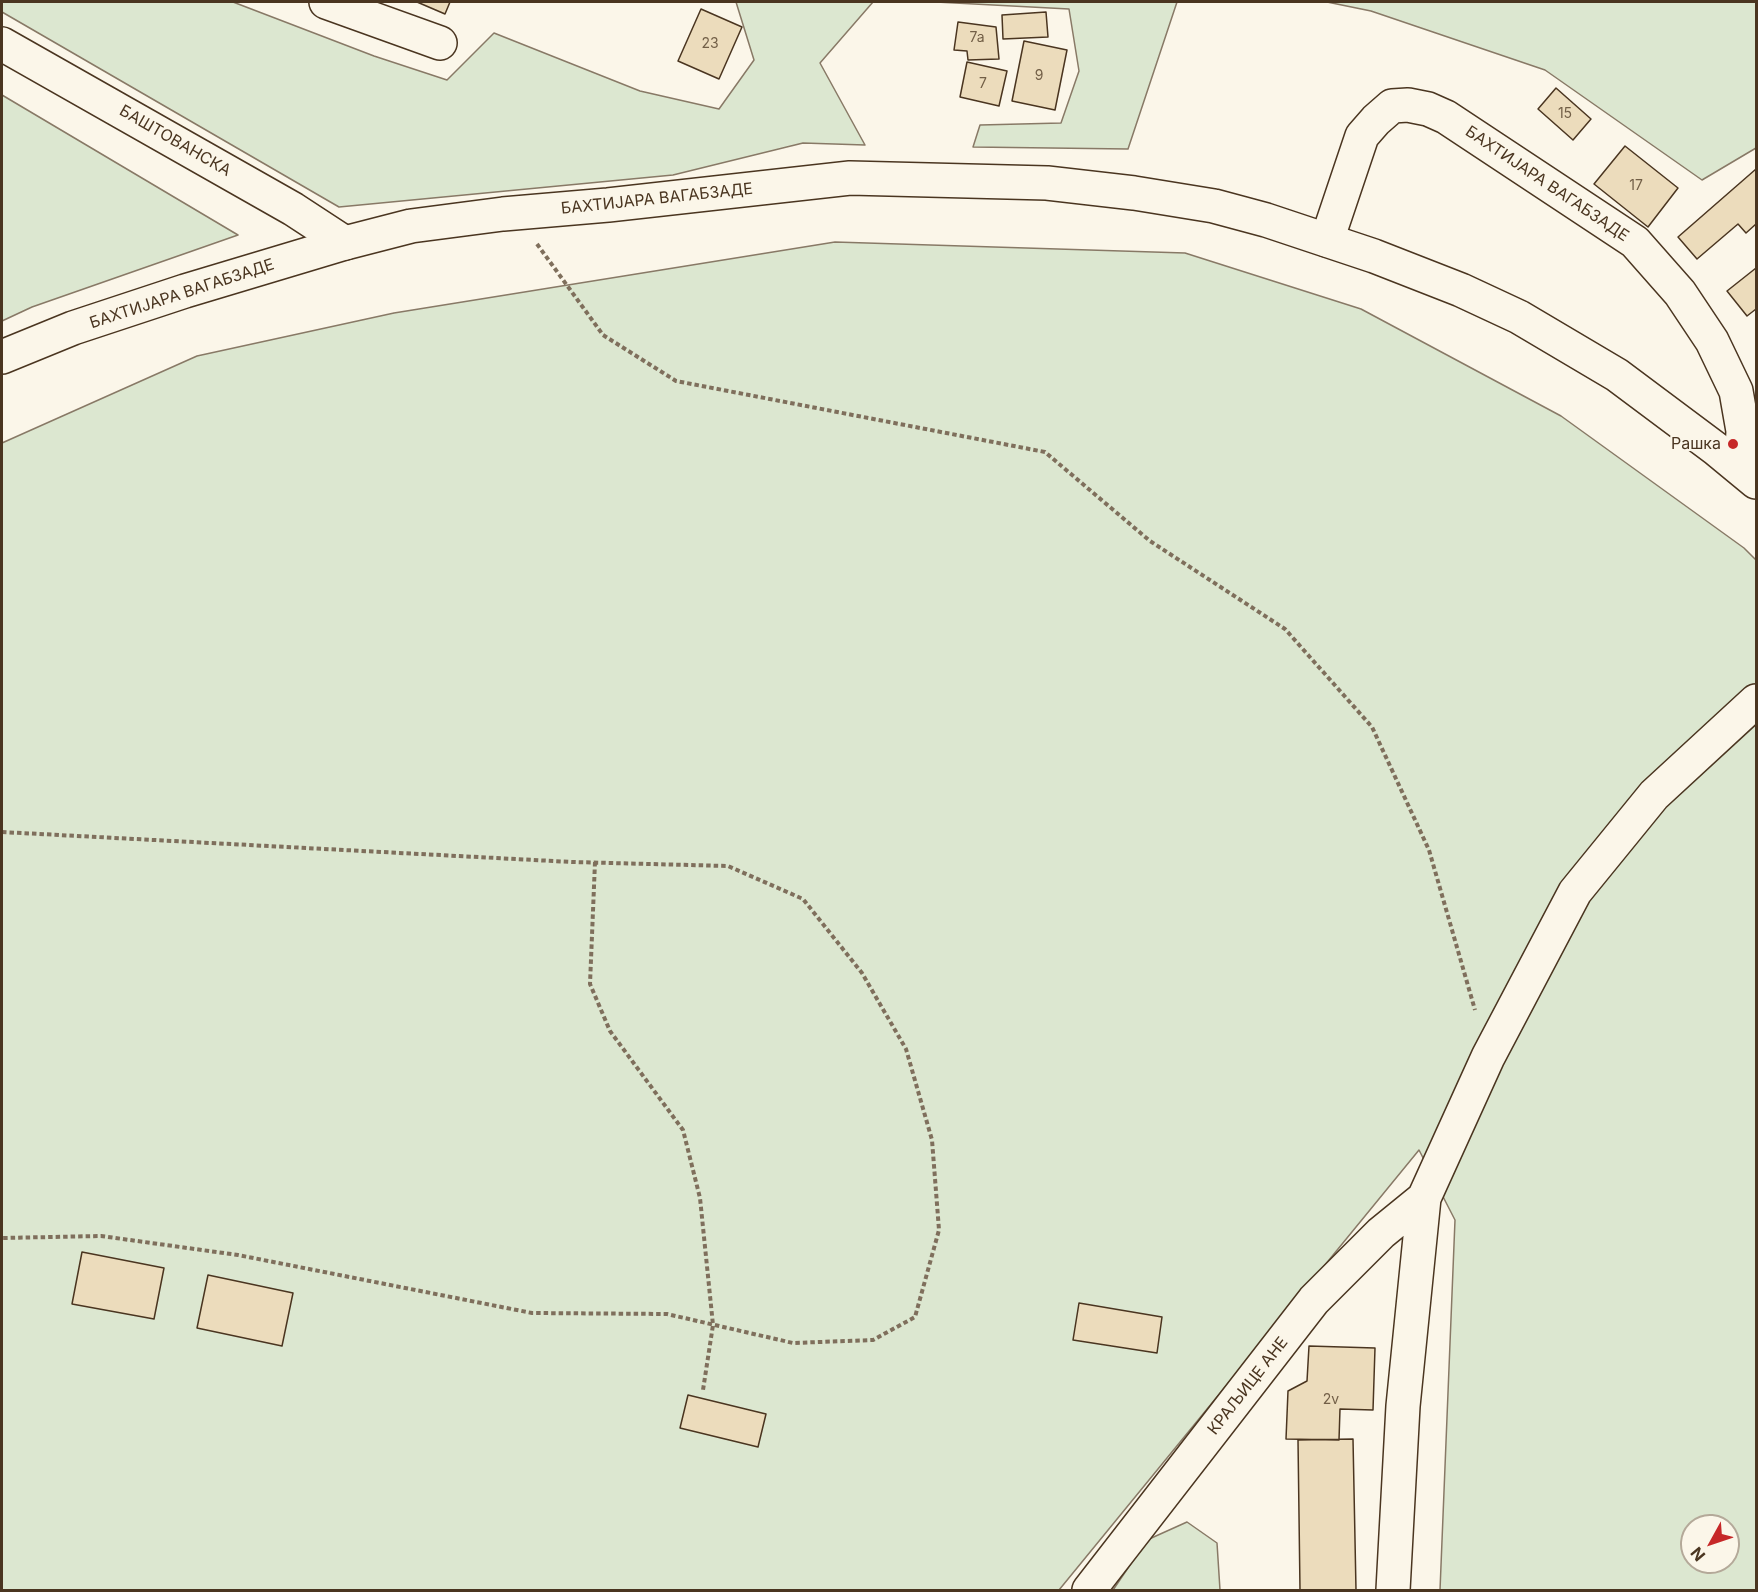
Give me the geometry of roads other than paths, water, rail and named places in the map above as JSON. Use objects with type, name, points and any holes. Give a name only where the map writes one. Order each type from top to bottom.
[{"type":"street","points":[[326,2],[440,43]]},
{"type":"street","name":"БАШТОВАНСКА","points":[[2,44],[293,209],[345,243]]},
{"type":"street","name":"БАХТИЈАРА ВАГАБЗАДЕ","points":[[1327,240],[1362,136],[1376,120],[1392,106],[1408,105],[1428,109],[1446,117],[1635,242],[1680,293],[1712,341],[1736,391],[1749,475]]},
{"type":"street","name":"БАХТИЈАРА ВАГАБЗАДЕ","points":[[2,357],[73,328],[185,291],[345,243],[411,226],[850,178],[1047,183],[1134,193],[1214,206],[1327,240],[1461,290],[1519,317],[1617,375],[1749,475]]},
{"type":"street","points":[[1393,1590],[1404,1406],[1424,1198],[1488,1057],[1575,892],[1654,795],[1756,701]]},
{"type":"street","name":"КРАЉИЦЕ АНЕ","points":[[1089,1590],[1314,1300],[1381,1233],[1424,1198]]},
{"type":"place","name":"Рашка","points":[[1733,444]]}]
